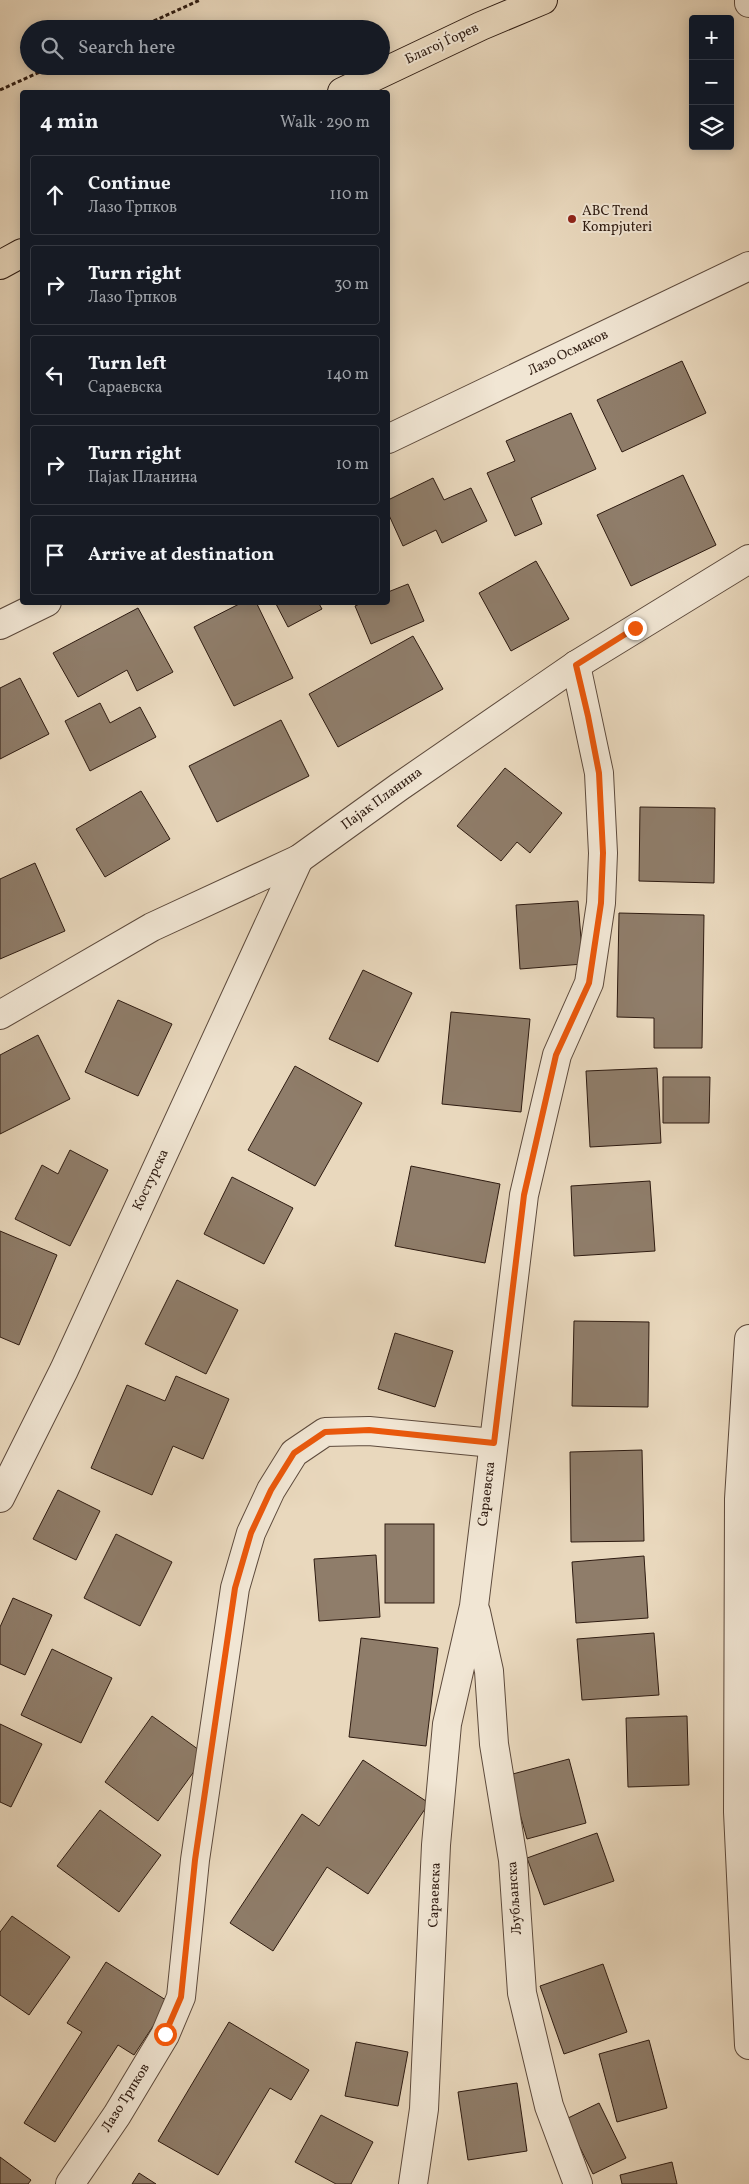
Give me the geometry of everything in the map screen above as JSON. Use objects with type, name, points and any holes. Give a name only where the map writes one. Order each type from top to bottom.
[{"type":"main road","name":"Благој Ѓорев","points":[[390,69],[473,30],[543,0]]},
{"type":"main road","name":"Благој Ѓорев","points":[[346,90],[378,75]]},
{"type":"main road","points":[[0,265],[20,254]]},
{"type":"street","name":"Лазо Осмаков","points":[[390,438],[749,266]]},
{"type":"street","name":"Пајак Планина","points":[[0,1014],[152,927],[298,859],[454,748],[576,665],[749,559]]},
{"type":"street","points":[[0,625],[41,605]]},
{"type":"street","name":"Сараевска","points":[[413,2184],[424,2109],[436,1845],[447,1724],[474,1606],[524,1195],[556,1055],[589,983],[601,903],[603,853],[599,773],[576,665]]},
{"type":"street","name":"Костурска","points":[[0,1498],[8,1470],[64,1370],[298,859]]},
{"type":"street","points":[[749,1339],[738,1499],[738,1812],[749,2045]]},
{"type":"street","name":"Лазо Трпков","points":[[70,2184],[117,2116],[160,2043],[181,1997],[195,1860],[235,1588],[251,1533],[271,1490],[294,1453],[325,1432],[369,1430],[494,1443]]},
{"type":"street","name":"Љубљанска","points":[[474,1606],[489,1672],[494,1744],[513,1860],[522,1993],[549,2106],[578,2184]]},
{"type":"path","points":[[156,20],[200,0]]},
{"type":"path","points":[[0,90],[33,75]]},
{"type":"building","points":[[682,361],[706,413],[622,452],[597,400]]},
{"type":"building","points":[[571,413],[596,469],[531,498],[542,524],[515,536],[487,473],[515,461],[506,441]]},
{"type":"building","points":[[683,475],[716,545],[631,586],[597,515]]},
{"type":"building","points":[[433,478],[444,500],[471,488],[487,521],[442,543],[436,530],[403,546],[390,517],[390,499]]},
{"type":"building","points":[[536,561],[569,619],[511,651],[479,593]]},
{"type":"building","points":[[408,584],[424,621],[371,644],[355,606],[390,605],[390,591]]},
{"type":"building","points":[[237,605],[257,605],[293,678],[234,706],[194,627]]},
{"type":"building","points":[[277,605],[320,605],[322,609],[288,627]]},
{"type":"building","points":[[138,608],[173,672],[137,691],[127,670],[78,697],[53,653]]},
{"type":"building","points":[[413,636],[443,689],[338,747],[309,694]]},
{"type":"building","points":[[20,678],[49,734],[0,759],[0,688]]},
{"type":"building","points":[[100,703],[110,723],[140,707],[156,737],[90,771],[65,721]]},
{"type":"building","points":[[281,720],[309,776],[217,822],[189,766]]},
{"type":"building","points":[[505,768],[562,813],[530,853],[517,842],[501,861],[457,826]]},
{"type":"building","points":[[141,791],[170,839],[105,877],[76,829]]},
{"type":"building","points":[[640,807],[715,808],[714,883],[639,881]]},
{"type":"building","points":[[35,863],[65,931],[0,959],[0,879]]},
{"type":"building","points":[[578,901],[583,964],[520,969],[516,905]]},
{"type":"building","points":[[619,913],[704,915],[702,1048],[654,1048],[654,1018],[617,1017]]},
{"type":"building","points":[[363,970],[412,993],[378,1062],[329,1039]]},
{"type":"building","points":[[118,1000],[172,1024],[138,1096],[85,1072]]},
{"type":"building","points":[[451,1012],[530,1019],[521,1112],[442,1104]]},
{"type":"building","points":[[38,1035],[70,1099],[0,1134],[0,1055]]},
{"type":"building","points":[[295,1066],[362,1103],[315,1186],[248,1150]]},
{"type":"building","points":[[657,1068],[661,1143],[590,1147],[586,1071]]},
{"type":"building","points":[[663,1077],[710,1077],[709,1123],[663,1123]]},
{"type":"building","points":[[70,1150],[108,1170],[70,1246],[15,1219],[42,1165],[58,1174]]},
{"type":"building","points":[[411,1166],[500,1184],[485,1263],[395,1246]]},
{"type":"building","points":[[232,1177],[293,1208],[264,1264],[204,1234]]},
{"type":"building","points":[[650,1181],[655,1251],[574,1256],[571,1186]]},
{"type":"building","points":[[0,1231],[57,1255],[19,1345],[0,1337]]},
{"type":"building","points":[[177,1280],[238,1310],[206,1374],[145,1344]]},
{"type":"building","points":[[574,1321],[649,1322],[648,1407],[572,1406]]},
{"type":"building","points":[[395,1333],[453,1351],[435,1407],[378,1389]]},
{"type":"building","points":[[176,1376],[229,1399],[203,1459],[173,1446],[152,1495],[91,1468],[127,1385],[165,1401]]},
{"type":"building","points":[[642,1450],[644,1541],[571,1542],[570,1452]]},
{"type":"building","points":[[58,1490],[100,1511],[76,1560],[33,1539]]},
{"type":"building","points":[[385,1524],[434,1524],[434,1603],[385,1603]]},
{"type":"building","points":[[116,1534],[172,1562],[140,1626],[84,1598]]},
{"type":"building","points":[[376,1555],[380,1617],[319,1621],[314,1559]]},
{"type":"building","points":[[644,1556],[648,1618],[576,1623],[572,1562]]},
{"type":"building","points":[[13,1598],[52,1615],[25,1675],[0,1664],[0,1627]]},
{"type":"building","points":[[654,1633],[659,1695],[582,1700],[577,1639]]},
{"type":"building","points":[[361,1638],[438,1648],[426,1746],[349,1737]]},
{"type":"building","points":[[52,1649],[112,1678],[81,1743],[21,1715]]},
{"type":"building","points":[[152,1716],[206,1755],[158,1821],[105,1782]]},
{"type":"building","points":[[687,1716],[689,1785],[628,1787],[626,1718]]},
{"type":"building","points":[[0,1724],[42,1744],[11,1807],[0,1802]]},
{"type":"building","points":[[569,1759],[586,1823],[527,1839],[509,1775]]},
{"type":"building","points":[[363,1760],[429,1803],[368,1894],[327,1867],[273,1951],[230,1923],[302,1814],[319,1826]]},
{"type":"building","points":[[100,1810],[161,1855],[119,1912],[57,1866]]},
{"type":"building","points":[[597,1833],[614,1881],[544,1905],[527,1858]]},
{"type":"building","points":[[12,1916],[70,1957],[29,2015],[0,1995],[0,1932]]},
{"type":"building","points":[[106,1962],[169,2002],[134,2055],[118,2045],[55,2142],[24,2123],[82,2032],[67,2023]]},
{"type":"building","points":[[603,1964],[627,2032],[564,2054],[540,1986]]},
{"type":"building","points":[[229,2022],[309,2070],[291,2100],[270,2088],[218,2175],[158,2141]]},
{"type":"building","points":[[649,2040],[667,2108],[617,2122],[599,2054]]},
{"type":"building","points":[[356,2042],[408,2052],[398,2106],[345,2096]]},
{"type":"building","points":[[517,2083],[527,2151],[468,2160],[458,2092]]},
{"type":"building","points":[[599,2103],[626,2158],[593,2174],[566,2119]]},
{"type":"building","points":[[321,2115],[373,2142],[351,2184],[336,2184],[295,2162]]},
{"type":"building","points":[[0,2157],[31,2180],[28,2184],[0,2184]]},
{"type":"building","points":[[672,2162],[677,2184],[622,2184],[620,2175]]},
{"type":"building","points":[[139,2173],[156,2184],[132,2184]]},
{"type":"place","name":"ABC Trend Kompjuteri","points":[[572,219]]},
{"type":"route","points":[[165,2034],[181,1997],[195,1860],[235,1588],[251,1533],[271,1490],[294,1453],[325,1432],[369,1430],[494,1443],[524,1195],[556,1055],[589,983],[601,903],[603,853],[599,773],[576,665],[635,628]]}]
